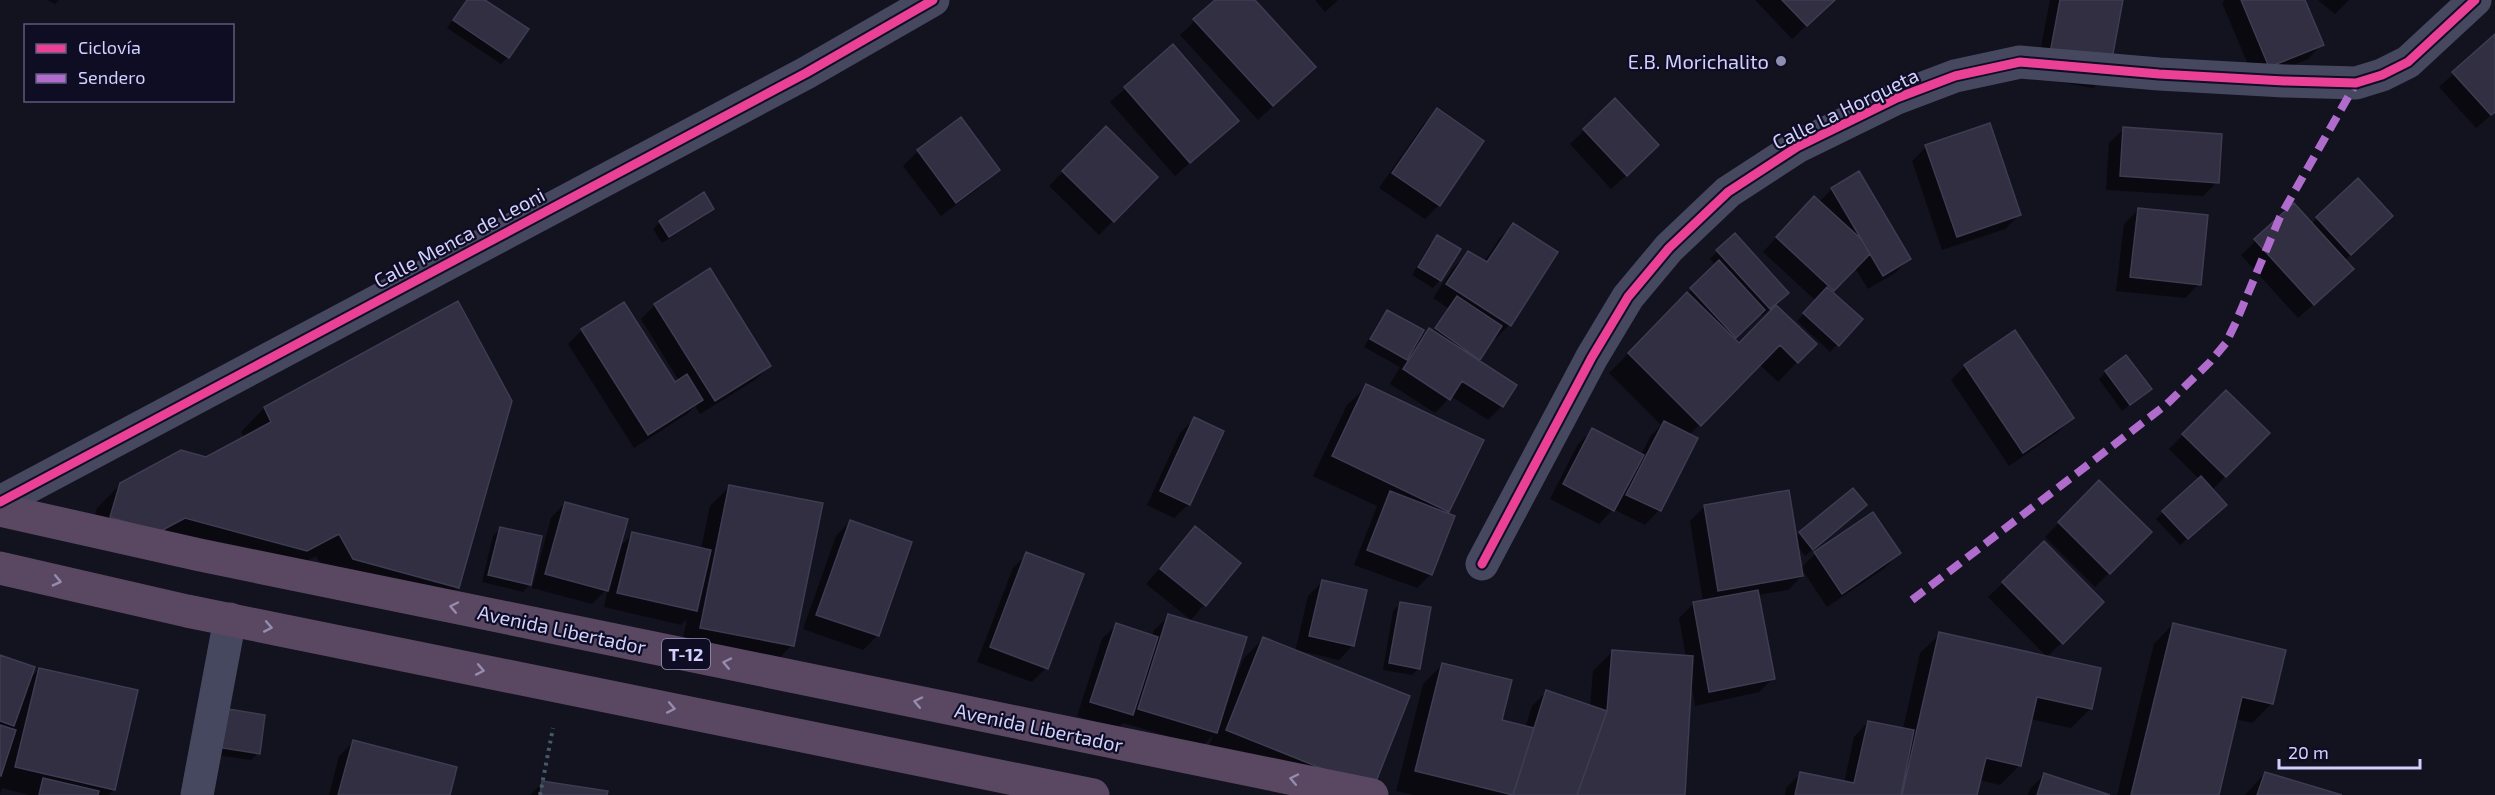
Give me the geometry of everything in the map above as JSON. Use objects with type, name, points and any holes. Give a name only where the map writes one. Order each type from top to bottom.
[{"type":"highway","name":"Avenida Libertador","points":[[0,510],[200,555],[1372,795]]},
{"type":"highway","points":[[0,568],[230,619],[1093,795]]},
{"type":"street","name":"Calle Menca de Leoni","points":[[0,502],[806,73],[933,0]]},
{"type":"street","name":"Calle La Horqueta","points":[[1482,564],[1592,357],[1628,297],[1669,248],[1728,192],[1797,147],[1898,98],[1955,76],[2020,62],[2159,74],[2356,83],[2382,75],[2408,62],[2475,0]]},
{"type":"street","points":[[197,795],[230,619]]},
{"type":"path","points":[[540,795],[561,686]]},
{"type":"building","points":[[467,0],[485,0],[529,29],[509,58],[453,20]]},
{"type":"building","points":[[1215,0],[1255,0],[1316,67],[1273,106],[1193,19]]},
{"type":"building","points":[[1782,0],[1835,0],[1807,26]]},
{"type":"building","points":[[2060,0],[2123,0],[2109,75],[2048,64]]},
{"type":"building","points":[[2241,0],[2305,0],[2324,45],[2269,67]]},
{"type":"building","points":[[2495,34],[2495,112],[2491,115],[2452,72]]},
{"type":"building","points":[[1173,44],[1239,121],[1190,163],[1124,87]]},
{"type":"building","points":[[1615,98],[1659,145],[1627,176],[1583,129]]},
{"type":"building","points":[[1437,108],[1484,141],[1440,206],[1392,173]]},
{"type":"building","points":[[961,117],[1000,170],[956,203],[917,150]]},
{"type":"building","points":[[1990,123],[2021,215],[1957,237],[1925,145]]},
{"type":"building","points":[[1106,126],[1158,177],[1114,222],[1062,171]]},
{"type":"building","points":[[2123,127],[2222,134],[2219,183],[2120,176]]},
{"type":"building","points":[[1859,171],[1911,259],[1883,276],[1831,188]]},
{"type":"building","points":[[2358,178],[2393,216],[2351,255],[2316,217]]},
{"type":"building","points":[[704,192],[714,209],[669,237],[659,221]]},
{"type":"building","points":[[1814,196],[1861,239],[1870,254],[1834,291],[1776,237]]},
{"type":"building","points":[[2294,203],[2354,269],[2314,305],[2254,239]]},
{"type":"building","points":[[2138,208],[2208,215],[2201,285],[2130,277]]},
{"type":"building","points":[[1513,223],[1558,252],[1511,326],[1446,284],[1468,251],[1487,262]]},
{"type":"building","points":[[1735,233],[1789,293],[1770,309],[1716,250]]},
{"type":"building","points":[[1437,235],[1461,249],[1441,281],[1418,267]]},
{"type":"building","points":[[1719,260],[1765,310],[1736,338],[1690,288]]},
{"type":"building","points":[[710,268],[771,366],[715,401],[654,304]]},
{"type":"building","points":[[1827,287],[1863,319],[1839,346],[1803,313]]},
{"type":"building","points":[[1687,292],[1739,343],[1776,305],[1817,344],[1798,363],[1780,345],[1701,426],[1628,353]]},
{"type":"building","points":[[1457,296],[1502,326],[1480,360],[1435,328]]},
{"type":"building","points":[[458,301],[512,401],[459,588],[353,559],[339,534],[307,551],[185,518],[159,532],[110,517],[120,483],[181,450],[206,457],[271,422],[264,407]]},
{"type":"building","points":[[624,302],[675,382],[687,374],[703,400],[648,435],[581,329]]},
{"type":"building","points":[[1387,310],[1424,330],[1407,360],[1370,339]]},
{"type":"building","points":[[1429,328],[1517,385],[1503,407],[1462,381],[1450,400],[1403,369]]},
{"type":"building","points":[[2015,330],[2074,418],[2023,453],[1964,365]]},
{"type":"building","points":[[2126,355],[2152,389],[2130,405],[2105,371]]},
{"type":"building","points":[[1366,384],[1484,440],[1449,512],[1332,456]]},
{"type":"building","points":[[2226,390],[2270,433],[2226,477],[2182,434]]},
{"type":"building","points":[[1194,417],[1224,431],[1190,505],[1160,491]]},
{"type":"building","points":[[1664,421],[1698,438],[1661,511],[1626,495]]},
{"type":"building","points":[[1592,428],[1644,455],[1614,511],[1563,484]]},
{"type":"building","points":[[2201,476],[2227,505],[2188,539],[2162,511]]},
{"type":"building","points":[[2099,480],[2152,532],[2110,574],[2058,522]]},
{"type":"building","points":[[729,485],[823,503],[794,646],[700,628]]},
{"type":"building","points":[[1853,488],[1867,505],[1813,550],[1799,532]]},
{"type":"building","points":[[1789,490],[1803,576],[1718,591],[1704,505]]},
{"type":"building","points":[[1390,491],[1455,516],[1432,575],[1367,550]]},
{"type":"building","points":[[565,502],[628,519],[608,591],[545,574]]},
{"type":"building","points":[[1873,512],[1901,553],[1842,594],[1814,552]]},
{"type":"building","points":[[850,520],[912,542],[879,636],[816,615]]},
{"type":"building","points":[[1195,526],[1241,563],[1206,606],[1160,569]]},
{"type":"building","points":[[500,527],[542,536],[531,585],[488,575]]},
{"type":"building","points":[[632,532],[711,550],[697,611],[617,593]]},
{"type":"building","points":[[2044,541],[2104,602],[2063,644],[2002,582]]},
{"type":"building","points":[[1026,552],[1084,574],[1048,669],[990,647]]},
{"type":"building","points":[[1322,580],[1367,590],[1354,646],[1309,636]]},
{"type":"building","points":[[1758,590],[1775,679],[1709,692],[1693,602]]},
{"type":"building","points":[[1400,602],[1431,607],[1420,669],[1389,663]]},
{"type":"building","points":[[1168,614],[1247,637],[1217,733],[1138,709]]},
{"type":"building","points":[[1116,623],[1158,637],[1133,715],[1090,702]]},
{"type":"building","points":[[2173,623],[2286,650],[2273,704],[2242,697],[2219,795],[2131,795]]},
{"type":"building","points":[[1939,632],[2101,668],[2092,709],[2037,697],[2021,766],[1986,758],[1977,795],[1902,795]]},
{"type":"building","points":[[1263,637],[1410,696],[1373,789],[1226,730]]},
{"type":"building","points":[[1612,650],[1693,656],[1685,795],[1577,795],[1607,711]]},
{"type":"building","points":[[0,655],[35,667],[14,726],[0,721]]},
{"type":"building","points":[[1442,663],[1512,680],[1502,720],[1534,728],[1513,795],[1415,771]]},
{"type":"building","points":[[39,668],[138,690],[115,790],[15,767]]},
{"type":"building","points":[[1546,690],[1607,711],[1577,795],[1513,795]]},
{"type":"building","points":[[222,708],[265,715],[260,754],[216,747]]},
{"type":"building","points":[[1868,721],[1914,730],[1901,795],[1795,795],[1800,772],[1854,783]]},
{"type":"building","points":[[0,725],[16,730],[1,776],[0,775]]},
{"type":"building","points":[[353,740],[457,767],[450,795],[338,795]]},
{"type":"building","points":[[2265,772],[2342,795],[2257,795]]},
{"type":"building","points":[[2044,773],[2110,795],[2037,795]]},
{"type":"building","points":[[43,778],[99,791],[98,795],[39,795]]},
{"type":"building","points":[[542,781],[608,791],[607,795],[540,795]]},
{"type":"marked path","points":[[1912,600],[2167,404],[2210,362],[2226,343],[2280,217],[2356,83]]},
{"type":"cycle path","points":[[0,502],[806,73],[933,0]]},
{"type":"cycle path","points":[[1482,564],[1592,357],[1628,297],[1669,248],[1728,192],[1797,147],[1897,98],[1955,76],[2020,62],[2159,74],[2356,83],[2382,75],[2408,62],[2475,0]]},
{"type":"place","name":"E.B. Morichalito","points":[[1781,61]]}]
